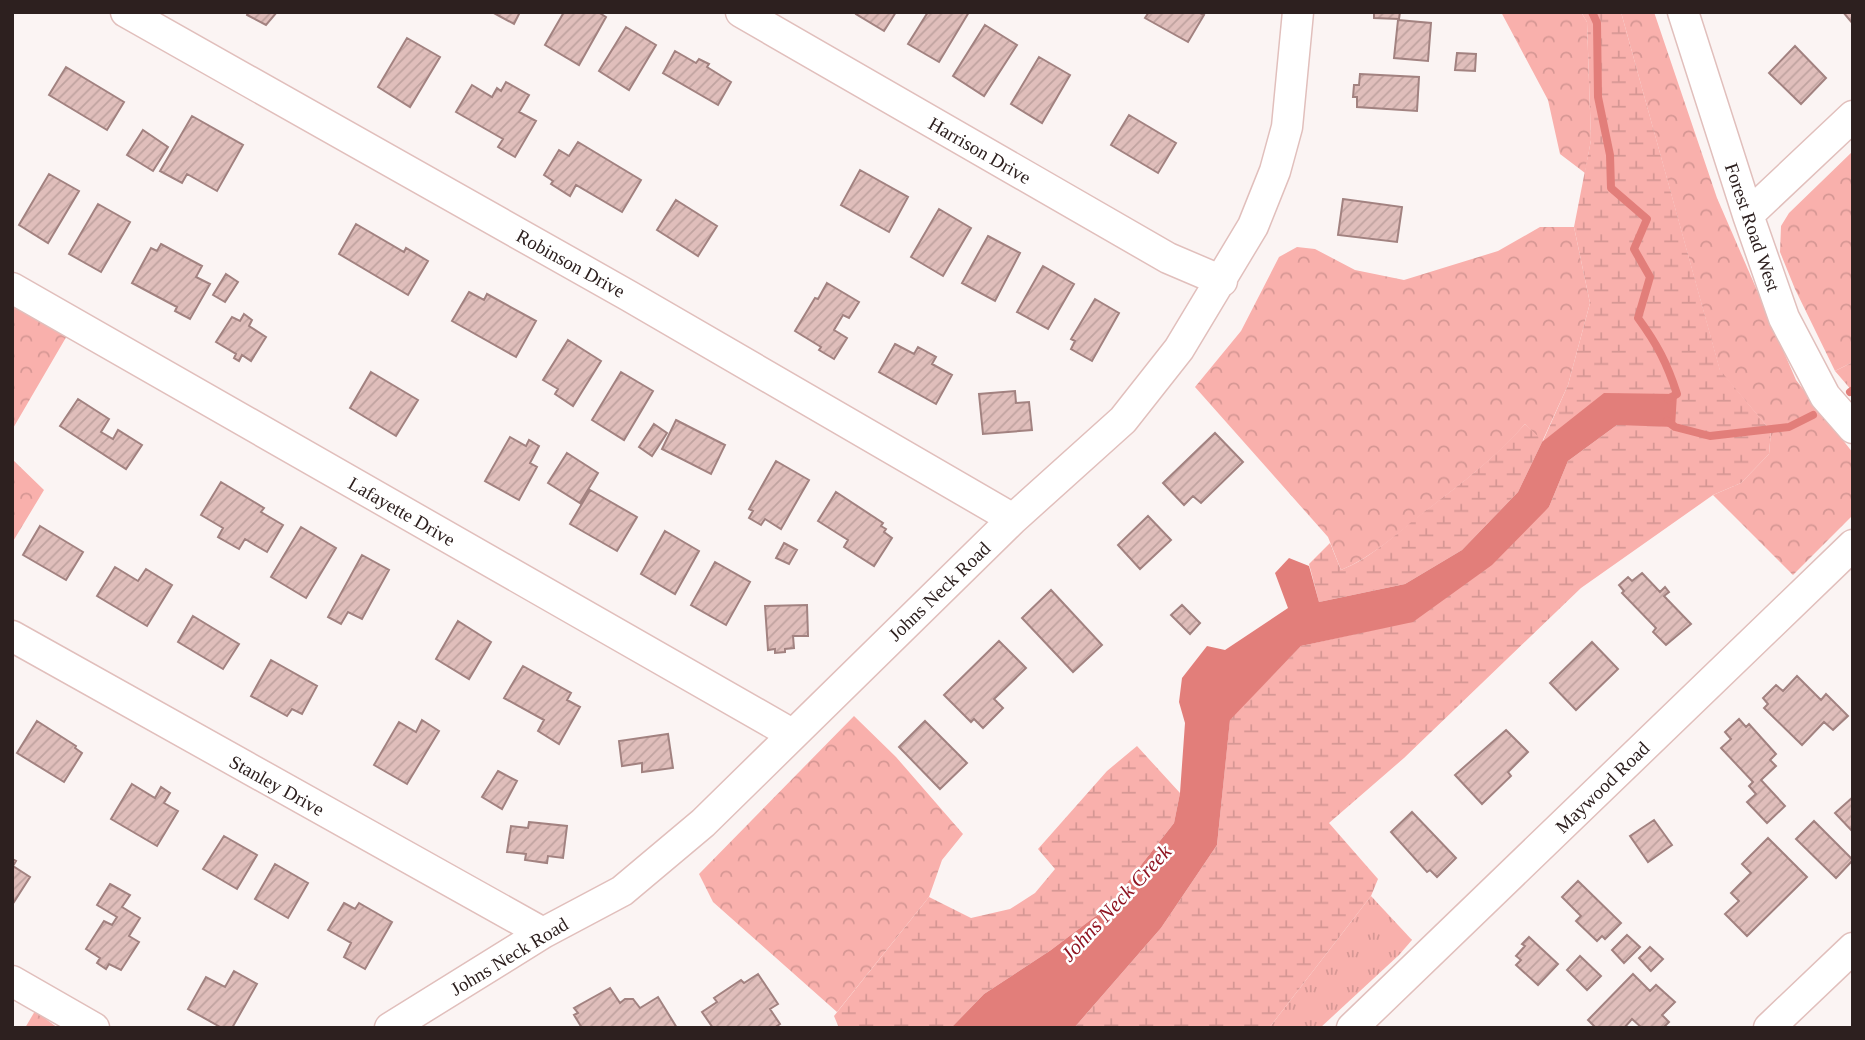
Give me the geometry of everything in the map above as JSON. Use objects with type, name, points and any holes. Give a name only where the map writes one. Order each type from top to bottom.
[{"type":"street","name":"Robinson Drive","points":[[126,12],[617,289],[1013,519]]},
{"type":"street","name":"Harrison Drive","points":[[741,12],[1168,258],[1222,281]]},
{"type":"street","name":"Johns Neck Road","points":[[390,1028],[543,933],[622,891],[703,823],[1013,519],[1123,420],[1179,349],[1253,226],[1275,171],[1287,127],[1298,12]]},
{"type":"street","name":"Forest Road West","points":[[1683,12],[1784,318],[1825,396],[1853,428]]},
{"type":"street","points":[[1748,215],[1853,116]]},
{"type":"street","name":"Lafayette Drive","points":[[12,288],[792,734]]},
{"type":"street","name":"Maywood Road","points":[[1352,1028],[1853,545]]},
{"type":"street","name":"Stanley Drive","points":[[12,636],[543,933]]},
{"type":"street","points":[[1769,1028],[1853,948]]},
{"type":"street","points":[[12,981],[94,1028]]},
{"type":"green space","points":[[1501,12],[1581,12],[1587,22],[1591,140],[1585,173],[1560,154],[1548,100]]},
{"type":"green space","points":[[1581,12],[1621,12],[1720,370],[1771,431],[1769,454],[1741,483],[1713,495],[1581,588],[1404,758],[1329,823],[1378,879],[1371,896],[1269,1028],[1074,1028],[1161,928],[1217,845],[1230,719],[1301,646],[1413,621],[1549,507],[1568,461],[1617,425],[1676,394],[1542,442],[1518,492],[1462,550],[1405,584],[1319,602],[1309,564],[1330,543],[1341,570],[1352,565],[1382,546],[1461,483],[1501,449],[1525,424],[1543,441],[1568,385],[1590,303],[1574,227],[1591,140],[1587,22]]},
{"type":"green space","points":[[1621,12],[1654,12],[1717,198],[1796,380],[1853,453],[1853,515],[1793,575],[1713,495],[1741,483],[1769,454],[1771,431],[1720,371]]},
{"type":"green space","points":[[1853,151],[1853,362],[1835,371],[1780,252],[1781,226],[1789,213]]},
{"type":"green space","points":[[1540,227],[1574,227],[1590,303],[1568,385],[1542,442],[1525,424],[1489,460],[1393,538],[1363,559],[1341,570],[1328,537],[1195,387],[1241,331],[1279,257],[1297,247],[1315,249],[1355,270],[1404,280],[1498,251]]},
{"type":"green space","points":[[12,303],[68,334],[12,430]]},
{"type":"green space","points":[[1853,362],[1853,392],[1835,371]]},
{"type":"green space","points":[[12,459],[44,490],[12,543]]},
{"type":"green space","points":[[854,716],[896,757],[963,834],[942,860],[929,897],[837,1012],[713,902],[699,874]]},
{"type":"green space","points":[[1137,746],[1180,793],[1174,823],[1109,906],[1051,950],[984,994],[951,1028],[839,1028],[834,1016],[929,897],[971,918],[1010,909],[1035,893],[1055,869],[1038,849],[1107,771]]},
{"type":"green space","points":[[1371,896],[1412,940],[1320,1028],[1269,1028]]},
{"type":"green space","points":[[35,1011],[58,1028],[25,1028]]},
{"type":"water","points":[[1604,393],[1677,394],[1675,427],[1617,425],[1568,461],[1549,507],[1492,565],[1413,622],[1301,646],[1230,720],[1217,845],[1161,928],[1074,1028],[951,1028],[984,994],[1051,950],[1109,906],[1174,823],[1180,793],[1185,723],[1179,702],[1182,678],[1207,646],[1225,650],[1288,608],[1275,573],[1289,558],[1309,566],[1319,602],[1405,584],[1462,550],[1518,492],[1542,442]]},
{"type":"building","points":[[248,12],[277,12],[266,25],[247,15]]},
{"type":"building","points":[[492,12],[520,12],[514,24]]},
{"type":"building","points":[[564,12],[598,12],[606,17],[579,65],[545,45]]},
{"type":"building","points":[[896,12],[884,31],[856,14]]},
{"type":"building","points":[[928,12],[969,12],[939,62],[908,44]]},
{"type":"building","points":[[1149,12],[1198,12],[1204,15],[1188,42],[1145,18]]},
{"type":"building","points":[[1374,12],[1400,12],[1399,19],[1374,18]]},
{"type":"building","points":[[1843,12],[1853,12],[1853,24]]},
{"type":"building","points":[[1398,20],[1431,23],[1428,61],[1394,58]]},
{"type":"building","points":[[985,25],[1017,45],[984,96],[953,76]]},
{"type":"building","points":[[626,27],[656,45],[629,90],[599,71]]},
{"type":"building","points":[[407,38],[440,57],[410,107],[378,87]]},
{"type":"building","points":[[1795,46],[1826,78],[1801,104],[1769,73]]},
{"type":"building","points":[[675,51],[696,63],[699,59],[709,64],[707,67],[731,82],[718,105],[663,73]]},
{"type":"building","points":[[1457,53],[1476,54],[1475,71],[1455,70]]},
{"type":"building","points":[[1039,57],[1070,75],[1042,123],[1011,104]]},
{"type":"building","points":[[66,67],[124,102],[107,130],[49,95]]},
{"type":"building","points":[[1360,74],[1419,77],[1417,111],[1357,107],[1357,97],[1353,97],[1354,85],[1359,85]]},
{"type":"building","points":[[506,82],[529,95],[519,112],[536,121],[515,157],[498,147],[503,139],[456,112],[472,85],[492,97],[497,88],[501,91]]},
{"type":"building","points":[[1129,115],[1176,143],[1158,173],[1111,145]]},
{"type":"building","points":[[192,116],[243,145],[217,191],[187,174],[182,183],[160,171]]},
{"type":"building","points":[[143,130],[168,147],[153,171],[127,155]]},
{"type":"building","points":[[578,142],[641,180],[622,212],[576,185],[570,196],[551,184],[553,181],[544,175],[559,150],[569,156]]},
{"type":"building","points":[[860,170],[908,197],[889,232],[841,205]]},
{"type":"building","points":[[49,174],[79,191],[48,243],[19,225]]},
{"type":"building","points":[[1343,199],[1402,207],[1397,242],[1338,235]]},
{"type":"building","points":[[676,200],[717,226],[698,256],[657,230]]},
{"type":"building","points":[[98,204],[130,222],[101,272],[69,254]]},
{"type":"building","points":[[939,209],[971,228],[943,276],[911,257]]},
{"type":"building","points":[[356,224],[404,252],[406,248],[428,261],[408,295],[339,254]]},
{"type":"building","points":[[988,236],[1020,253],[995,301],[962,283]]},
{"type":"building","points":[[161,244],[202,266],[196,277],[210,284],[190,319],[175,311],[177,307],[132,283],[151,248],[157,251]]},
{"type":"building","points":[[1043,266],[1074,284],[1048,329],[1017,312]]},
{"type":"building","points":[[226,274],[238,282],[225,302],[213,295]]},
{"type":"building","points":[[827,283],[859,302],[849,318],[843,315],[834,330],[847,338],[834,359],[819,350],[821,347],[795,331]]},
{"type":"building","points":[[469,292],[484,300],[487,294],[536,321],[516,357],[452,321]]},
{"type":"building","points":[[1095,299],[1119,313],[1092,361],[1071,349],[1075,341],[1071,339]]},
{"type":"building","points":[[244,314],[252,320],[249,326],[266,337],[251,361],[242,355],[239,361],[234,358],[236,354],[216,342],[232,317],[240,321]]},
{"type":"building","points":[[568,340],[601,361],[573,406],[555,394],[558,389],[543,380]]},
{"type":"building","points":[[895,344],[914,354],[918,347],[936,357],[932,364],[952,375],[936,404],[879,372]]},
{"type":"building","points":[[371,372],[418,400],[396,436],[350,408]]},
{"type":"building","points":[[621,372],[653,391],[624,440],[592,420]]},
{"type":"building","points":[[1015,391],[1016,403],[1029,402],[1032,430],[983,434],[979,394]]},
{"type":"building","points":[[78,399],[109,419],[101,432],[113,439],[118,430],[142,445],[126,469],[60,426]]},
{"type":"building","points":[[676,420],[725,445],[711,474],[662,449]]},
{"type":"building","points":[[654,424],[667,433],[652,456],[639,447]]},
{"type":"building","points":[[1215,433],[1243,462],[1201,503],[1193,496],[1184,505],[1163,483]]},
{"type":"building","points":[[510,437],[526,446],[529,440],[539,446],[530,463],[537,467],[519,500],[485,481]]},
{"type":"building","points":[[567,453],[598,473],[580,503],[548,483]]},
{"type":"building","points":[[776,461],[809,480],[781,529],[765,519],[761,525],[749,518],[753,511],[749,509]]},
{"type":"building","points":[[221,482],[264,508],[261,512],[283,525],[267,552],[245,539],[239,549],[218,537],[223,528],[201,515]]},
{"type":"building","points":[[590,490],[637,517],[617,551],[570,524]]},
{"type":"building","points":[[836,492],[883,523],[881,526],[886,529],[884,532],[892,538],[874,566],[844,547],[848,540],[818,521]]},
{"type":"building","points":[[1148,516],[1171,540],[1140,569],[1118,545]]},
{"type":"building","points":[[40,526],[83,552],[66,580],[23,555]]},
{"type":"building","points":[[301,527],[336,548],[306,598],[271,577]]},
{"type":"building","points":[[665,531],[699,551],[675,594],[641,574]]},
{"type":"building","points":[[784,543],[797,550],[789,564],[776,558]]},
{"type":"building","points":[[362,555],[389,570],[362,619],[348,612],[341,624],[328,617]]},
{"type":"building","points":[[715,562],[750,582],[726,625],[691,605]]},
{"type":"building","points":[[115,567],[138,581],[146,569],[172,585],[147,626],[97,596]]},
{"type":"building","points":[[1642,573],[1660,592],[1665,587],[1669,592],[1664,596],[1691,624],[1666,645],[1653,632],[1656,628],[1622,593],[1624,591],[1619,585],[1628,577],[1632,581]]},
{"type":"building","points":[[1051,590],[1102,645],[1073,672],[1022,618]]},
{"type":"building","points":[[807,605],[808,636],[793,636],[794,648],[785,649],[785,652],[775,653],[775,649],[768,650],[765,606]]},
{"type":"building","points":[[1182,605],[1200,623],[1190,634],[1171,615]]},
{"type":"building","points":[[193,616],[239,644],[223,669],[178,642]]},
{"type":"building","points":[[458,621],[491,642],[469,679],[436,659]]},
{"type":"building","points":[[999,641],[1026,668],[994,699],[1003,708],[983,728],[974,719],[971,722],[944,695]]},
{"type":"building","points":[[1592,642],[1618,669],[1576,710],[1550,683]]},
{"type":"building","points":[[271,660],[317,686],[302,714],[292,709],[287,716],[251,696]]},
{"type":"building","points":[[523,666],[571,693],[567,700],[580,707],[559,744],[538,731],[544,720],[504,698]]},
{"type":"building","points":[[1797,676],[1821,700],[1826,694],[1848,716],[1833,730],[1824,722],[1802,745],[1764,708],[1768,704],[1763,698],[1776,685],[1783,691]]},
{"type":"building","points":[[1739,719],[1746,727],[1749,724],[1776,754],[1770,760],[1776,766],[1761,780],[1785,806],[1767,823],[1747,802],[1756,794],[1749,786],[1753,782],[1721,748],[1731,739],[1725,732]]},
{"type":"building","points":[[422,720],[439,731],[407,784],[374,765],[399,722],[416,732]]},
{"type":"building","points":[[37,721],[76,746],[82,753],[64,782],[17,753]]},
{"type":"building","points":[[925,721],[967,763],[940,789],[899,747]]},
{"type":"building","points":[[1506,730],[1528,752],[1508,772],[1511,776],[1482,804],[1455,775]]},
{"type":"building","points":[[668,734],[673,768],[642,772],[642,763],[622,766],[619,741]]},
{"type":"building","points":[[498,771],[517,781],[502,809],[482,797]]},
{"type":"building","points":[[132,784],[155,798],[161,787],[170,793],[164,803],[178,811],[157,846],[111,819]]},
{"type":"building","points":[[1853,797],[1853,832],[1835,813]]},
{"type":"building","points":[[1412,812],[1456,858],[1437,877],[1430,870],[1427,872],[1391,832]]},
{"type":"building","points":[[1654,820],[1672,845],[1648,862],[1630,836]]},
{"type":"building","points":[[1814,821],[1853,860],[1836,878],[1796,839]]},
{"type":"building","points":[[529,822],[567,826],[563,858],[548,856],[547,863],[525,860],[526,854],[507,852],[511,826],[528,828]]},
{"type":"building","points":[[224,836],[257,855],[237,889],[203,869]]},
{"type":"building","points":[[1768,838],[1807,877],[1747,936],[1725,914],[1739,901],[1731,893],[1751,873],[1742,864]]},
{"type":"building","points":[[12,859],[16,861],[13,866],[30,877],[12,905]]},
{"type":"building","points":[[275,864],[308,883],[288,918],[255,899]]},
{"type":"building","points":[[1578,881],[1621,923],[1605,939],[1602,936],[1597,941],[1576,921],[1581,916],[1562,897]]},
{"type":"building","points":[[110,884],[130,895],[122,907],[140,918],[129,936],[139,942],[121,970],[109,964],[106,969],[97,963],[100,958],[86,949],[104,921],[112,925],[117,917],[97,905]]},
{"type":"building","points":[[344,903],[355,909],[359,903],[392,922],[365,969],[344,957],[351,943],[328,930]]},
{"type":"building","points":[[1627,935],[1640,947],[1624,963],[1612,950]]},
{"type":"building","points":[[1529,937],[1558,964],[1538,985],[1516,965],[1521,960],[1516,956]]},
{"type":"building","points":[[1650,947],[1663,959],[1651,971],[1639,958]]},
{"type":"building","points":[[1580,956],[1601,976],[1587,990],[1567,970]]},
{"type":"building","points":[[234,971],[257,984],[232,1028],[222,1028],[188,1009],[206,977],[225,987]]},
{"type":"building","points":[[758,974],[778,1004],[770,1009],[780,1024],[774,1028],[713,1028],[702,1012],[717,1002],[714,998],[741,980],[744,983]]},
{"type":"building","points":[[1633,974],[1650,991],[1656,985],[1675,1002],[1662,1015],[1669,1022],[1663,1028],[1642,1028],[1632,1019],[1624,1028],[1596,1028],[1588,1020]]},
{"type":"building","points":[[610,988],[620,1003],[625,999],[633,999],[640,1008],[658,997],[677,1028],[582,1028],[574,1015],[578,1013],[574,1008]]},
{"type":"waterway","points":[[1592,12],[1597,23],[1598,97],[1610,155],[1611,188],[1647,219],[1634,249],[1650,277],[1638,318],[1661,354],[1673,383],[1677,394],[1668,399]]},
{"type":"waterway","name":"Johns Neck Creek","points":[[1667,421],[1675,427],[1710,436],[1789,427],[1813,415]]}]
